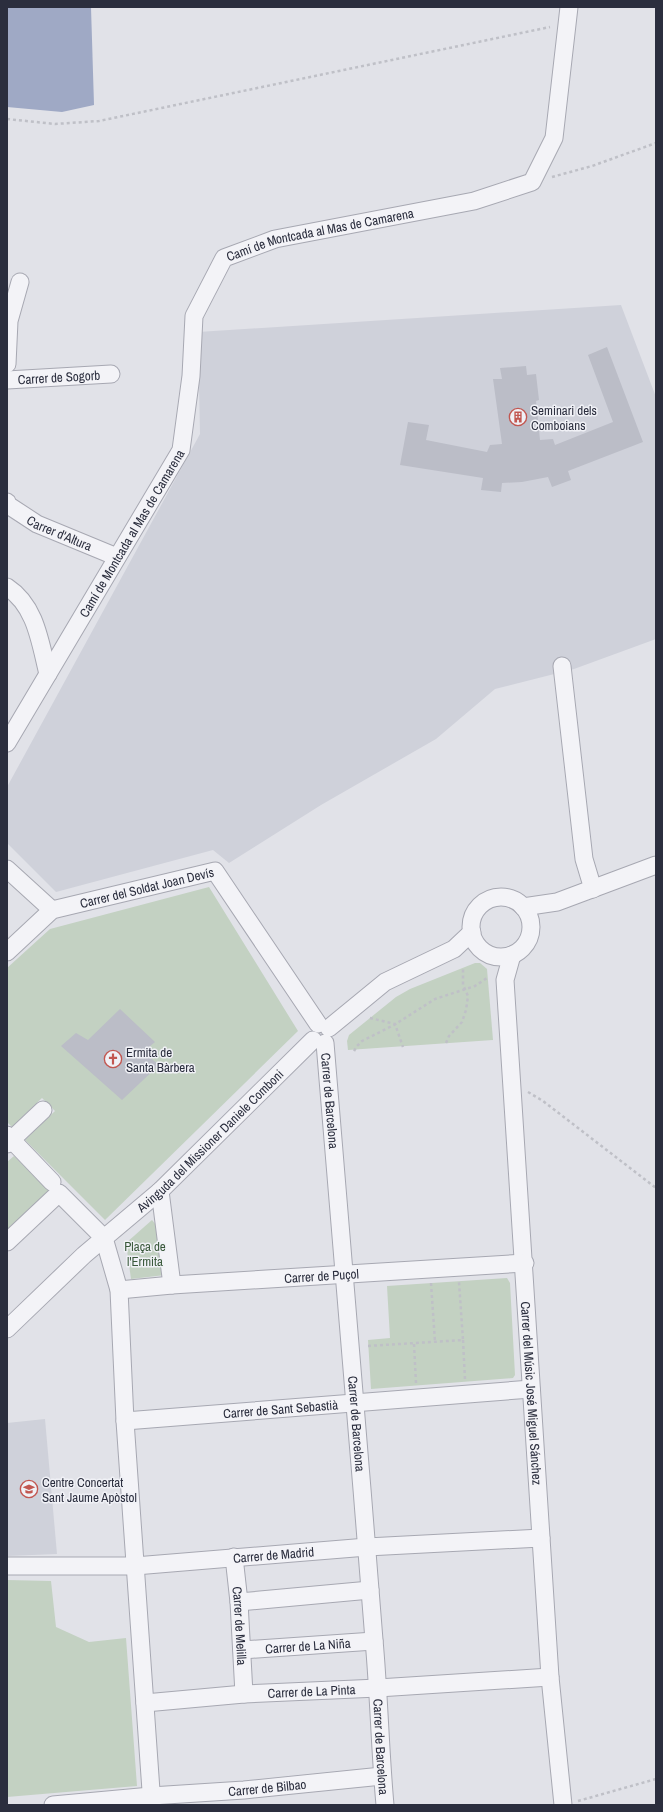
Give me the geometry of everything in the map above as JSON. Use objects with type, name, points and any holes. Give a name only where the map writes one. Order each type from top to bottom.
[{"type":"street","points":[[532,182],[554,138],[568,15]]},
{"type":"street","name":"Camí de Montcada al Mas de Camarena","points":[[7,743],[181,450],[191,376],[194,316],[224,258],[275,239],[474,200],[532,182]]},
{"type":"street","points":[[7,364],[9,321],[20,282]]},
{"type":"street","name":"Carrer de Sogorb","points":[[7,380],[111,374]]},
{"type":"street","name":"Carrer d'Altura","points":[[7,502],[8,505],[37,524],[117,557]]},
{"type":"street","points":[[7,587],[18,594],[33,617],[48,674]]},
{"type":"street","points":[[562,666],[584,859],[592,889]]},
{"type":"street","points":[[523,907],[557,902],[656,865]]},
{"type":"street","points":[[7,870],[52,910]]},
{"type":"street","name":"Carrer del Soldat Joan Devís","points":[[7,952],[52,910],[215,871],[321,1034]]},
{"type":"street","points":[[530,934],[531,924],[523,907],[516,901],[506,898],[497,897],[488,900],[480,906],[475,913],[472,922],[472,932],[475,941],[487,952],[502,957],[512,955],[520,950],[526,943],[539,918],[557,902]]},
{"type":"street","name":"Avinguda del Missioner Daniele Comboni","points":[[7,1329],[84,1255],[160,1191],[321,1034],[385,982],[454,948],[472,932]]},
{"type":"street","name":"Avinguda del Missioner Daniele Comboni","points":[[454,948],[487,952]]},
{"type":"street","name":"Carrer del Músic José Miguel Sánchez","points":[[487,952],[505,980]]},
{"type":"street","name":"Carrer del Músic José Miguel Sánchez","points":[[512,955],[505,980],[525,1263],[550,1677],[570,1803]]},
{"type":"street","name":"Carrer de Barcelona","points":[[321,1034],[346,1274],[354,1402],[378,1688],[382,1776],[385,1805]]},
{"type":"street","points":[[43,1110],[9,1140],[52,1182]]},
{"type":"street","points":[[160,1191],[172,1285]]},
{"type":"street","points":[[7,1242],[59,1193],[104,1238],[119,1290],[135,1566],[152,1800]]},
{"type":"street","name":"Carrer de Puçol","points":[[119,1290],[172,1285],[525,1263]]},
{"type":"street","name":"Carrer de Sant Sebastià","points":[[126,1420],[532,1389]]},
{"type":"street","name":"Carrer de Madrid","points":[[7,1566],[135,1566],[367,1547],[541,1538]]},
{"type":"street","name":"Carrer de Melilla","points":[[234,1557],[239,1602],[244,1694]]},
{"type":"street","points":[[239,1602],[370,1590]]},
{"type":"street","name":"Carrer de La Niña","points":[[242,1650],[374,1641]]},
{"type":"street","name":"Carrer de La Pinta","points":[[145,1703],[244,1694],[378,1688],[550,1677]]},
{"type":"street","name":"Carrer de Bilbao","points":[[53,1805],[246,1797],[382,1776]]},
{"type":"path","points":[[7,119],[55,124],[99,121],[568,15]]},
{"type":"path","points":[[532,182],[592,166],[656,143]]},
{"type":"path","points":[[446,1043],[449,1036],[458,1028],[464,1017],[468,1002],[466,989],[463,985],[463,967]]},
{"type":"path","points":[[354,1050],[362,1041],[395,1024],[435,999],[475,986],[488,978]]},
{"type":"path","points":[[370,1018],[395,1024]]},
{"type":"path","points":[[395,1024],[403,1047]]},
{"type":"path","points":[[512,1073],[528,1092],[543,1101],[656,1188]]},
{"type":"path","points":[[459,1281],[465,1382]]},
{"type":"path","points":[[431,1283],[435,1342]]},
{"type":"path","points":[[368,1346],[463,1340]]},
{"type":"path","points":[[414,1344],[417,1385]]},
{"type":"path","points":[[570,1803],[656,1779]]},
{"type":"shaded area","points":[[621,305],[656,397],[656,639],[574,669],[495,689],[436,739],[321,805],[229,863],[213,850],[56,892],[7,843],[7,787],[200,434],[198,332]]},
{"type":"shaded area","name":"Centre Concertat Sant Jaume Apòstol","points":[[45,1419],[57,1554],[7,1556],[7,1423]]},
{"type":"green space","points":[[209,887],[298,1031],[105,1220],[25,1140],[55,1111],[42,1098],[12,1127],[7,1122],[7,968],[50,929]]},
{"type":"green space","points":[[475,963],[480,963],[487,969],[493,1040],[348,1050],[347,1041],[349,1035],[396,997],[410,989]]},
{"type":"green space","points":[[14,1156],[51,1193],[7,1235],[7,1162]]},
{"type":"green space","name":"Plaça de l'Ermita","points":[[152,1220],[160,1230],[165,1275],[131,1279],[126,1243]]},
{"type":"green space","points":[[507,1278],[510,1283],[515,1375],[513,1378],[371,1389],[368,1340],[390,1338],[387,1286]]},
{"type":"green space","points":[[7,1580],[51,1581],[56,1627],[89,1642],[126,1638],[137,1786],[7,1797]]},
{"type":"water","points":[[91,7],[94,105],[62,112],[7,107],[7,8]]},
{"type":"building","name":"Seminari dels Comboians","points":[[607,347],[643,442],[568,471],[571,480],[552,487],[548,477],[522,482],[502,483],[501,492],[481,490],[483,478],[400,465],[408,422],[429,425],[426,440],[487,452],[490,445],[502,444],[493,379],[502,379],[500,368],[526,366],[527,375],[536,374],[539,400],[536,401],[540,440],[553,439],[555,445],[613,422],[588,355]]},
{"type":"building","name":"Ermita de Santa Bàrbera","points":[[120,1009],[155,1042],[143,1052],[159,1065],[122,1100],[61,1046],[76,1033],[88,1040]]},
{"type":"place","name":"Seminari dels Comboians","points":[[518,417]]},
{"type":"place","name":"Ermita de Santa Bàrbera","points":[[113,1059]]},
{"type":"place","name":"Centre Concertat Sant Jaume Apòstol","points":[[29,1489]]}]
